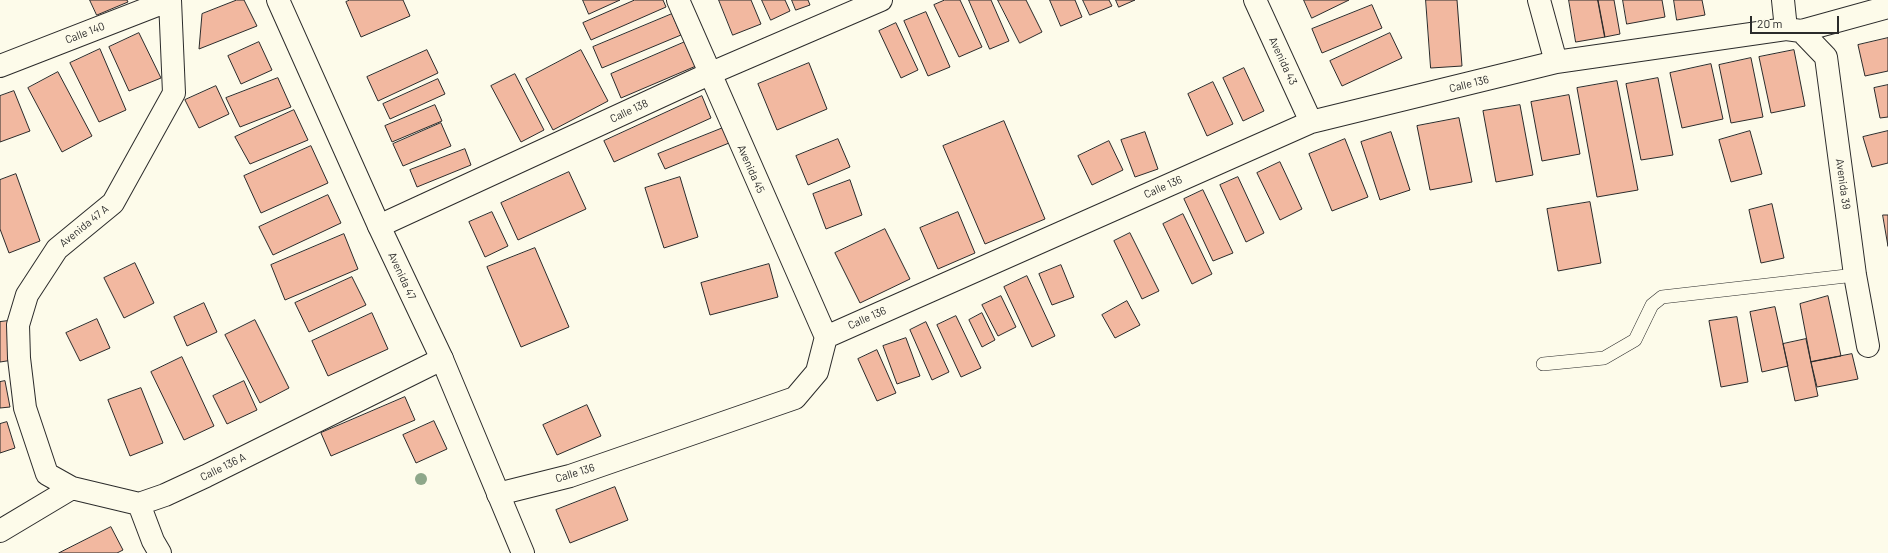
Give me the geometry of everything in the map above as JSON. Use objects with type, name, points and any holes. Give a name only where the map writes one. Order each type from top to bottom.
[{"type":"street","name":"Calle 140","points":[[0,66],[170,0]]},
{"type":"street","name":"Avenida 47 A","points":[[72,488],[47,474],[37,446],[25,408],[19,358],[18,325],[27,295],[57,249],[113,203],[174,93],[170,0]]},
{"type":"street","name":"Avenida 47","points":[[278,0],[379,226],[442,359],[523,553]]},
{"type":"street","name":"Avenida 45","points":[[678,0],[709,74],[826,337]]},
{"type":"street","name":"Calle 138","points":[[379,226],[709,74],[882,0]]},
{"type":"street","name":"Avenida 43","points":[[1255,0],[1311,122]]},
{"type":"street","points":[[1539,0],[1556,62]]},
{"type":"street","points":[[1783,0],[1794,30]]},
{"type":"street","name":"Calle 136","points":[[498,494],[570,476],[796,398],[817,372],[826,337],[1311,122],[1556,62],[1794,30],[1888,7]]},
{"type":"street","name":"Avenida 39","points":[[1794,30],[1826,58],[1855,275],[1868,346]]},
{"type":"street","name":"Calle 136 A","points":[[139,504],[206,476],[442,359]]},
{"type":"street","points":[[0,532],[72,488],[139,504],[153,541],[160,553]]},
{"type":"lane","points":[[1543,364],[1604,358],[1635,340],[1652,306],[1662,297],[1855,275]]},
{"type":"building","points":[[90,0],[127,0],[128,2],[97,15]]},
{"type":"building","points":[[237,0],[244,0],[257,26],[199,49],[202,14]]},
{"type":"building","points":[[350,0],[403,0],[410,16],[361,37],[346,2]]},
{"type":"building","points":[[583,0],[620,0],[589,14]]},
{"type":"building","points":[[635,0],[663,0],[666,7],[591,40],[583,23]]},
{"type":"building","points":[[719,0],[751,0],[761,24],[733,35]]},
{"type":"building","points":[[762,0],[785,0],[790,11],[771,20]]},
{"type":"building","points":[[792,0],[808,0],[810,5],[796,10]]},
{"type":"building","points":[[945,0],[960,0],[982,47],[959,57],[934,5]]},
{"type":"building","points":[[969,0],[991,0],[1009,41],[990,49]]},
{"type":"building","points":[[998,0],[1026,0],[1042,32],[1020,43]]},
{"type":"building","points":[[1050,0],[1075,0],[1082,17],[1061,26]]},
{"type":"building","points":[[1083,0],[1109,0],[1112,6],[1090,15]]},
{"type":"building","points":[[1116,0],[1135,0],[1119,7]]},
{"type":"building","points":[[1304,0],[1349,0],[1312,18]]},
{"type":"building","points":[[1426,0],[1457,0],[1462,66],[1431,68]]},
{"type":"building","points":[[1569,0],[1598,0],[1605,37],[1576,42]]},
{"type":"building","points":[[1598,0],[1614,0],[1620,34],[1605,37]]},
{"type":"building","points":[[1623,0],[1662,0],[1665,17],[1627,24]]},
{"type":"building","points":[[1674,0],[1702,0],[1705,15],[1677,20]]},
{"type":"building","points":[[1372,5],[1382,28],[1322,53],[1312,29]]},
{"type":"building","points":[[926,12],[950,67],[928,76],[904,21]]},
{"type":"building","points":[[672,14],[681,35],[602,68],[593,47]]},
{"type":"building","points":[[896,23],[918,70],[901,78],[879,31]]},
{"type":"building","points":[[139,33],[161,78],[129,91],[109,47]]},
{"type":"building","points":[[1390,33],[1402,58],[1342,86],[1330,61]]},
{"type":"building","points":[[1888,38],[1888,71],[1865,76],[1858,45]]},
{"type":"building","points":[[259,42],[272,70],[241,84],[228,56]]},
{"type":"building","points":[[685,42],[696,66],[621,98],[611,74]]},
{"type":"building","points":[[100,49],[126,110],[99,122],[70,63]]},
{"type":"building","points":[[427,50],[438,73],[378,101],[367,77]]},
{"type":"building","points":[[581,50],[608,101],[553,130],[526,79]]},
{"type":"building","points":[[1794,50],[1805,106],[1771,113],[1759,57]]},
{"type":"building","points":[[1751,58],[1763,117],[1731,123],[1719,65]]},
{"type":"building","points":[[809,63],[827,109],[777,130],[758,84]]},
{"type":"building","points":[[1711,64],[1723,119],[1682,128],[1670,73]]},
{"type":"building","points":[[1244,68],[1264,111],[1243,121],[1223,78]]},
{"type":"building","points":[[58,72],[92,136],[62,152],[28,88]]},
{"type":"building","points":[[515,74],[544,130],[521,142],[491,86]]},
{"type":"building","points":[[278,78],[291,107],[240,127],[226,98]]},
{"type":"building","points":[[1658,78],[1673,155],[1641,160],[1626,84]]},
{"type":"building","points":[[438,79],[445,94],[390,119],[383,104]]},
{"type":"building","points":[[1617,81],[1638,190],[1597,197],[1577,88]]},
{"type":"building","points":[[1213,82],[1233,124],[1207,136],[1188,94]]},
{"type":"building","points":[[1888,85],[1888,117],[1880,118],[1874,88]]},
{"type":"building","points":[[216,86],[229,114],[199,128],[185,100]]},
{"type":"building","points":[[14,91],[30,131],[0,142],[0,96]]},
{"type":"building","points":[[1569,95],[1580,154],[1542,161],[1531,102]]},
{"type":"building","points":[[702,96],[711,118],[614,162],[604,141]]},
{"type":"building","points":[[435,105],[442,121],[392,142],[385,126]]},
{"type":"building","points":[[1520,105],[1533,175],[1496,182],[1483,111]]},
{"type":"building","points":[[294,110],[308,140],[250,164],[235,137]]},
{"type":"building","points":[[1459,118],[1472,182],[1430,190],[1417,126]]},
{"type":"building","points":[[1004,121],[1045,219],[985,244],[943,146]]},
{"type":"building","points":[[441,123],[451,146],[403,166],[393,144]]},
{"type":"building","points":[[728,126],[734,141],[665,169],[658,154]]},
{"type":"building","points":[[1750,131],[1762,174],[1731,182],[1719,140]]},
{"type":"building","points":[[1888,131],[1888,163],[1872,167],[1863,137]]},
{"type":"building","points":[[1145,132],[1158,169],[1135,177],[1121,140]]},
{"type":"building","points":[[1391,132],[1410,190],[1380,200],[1361,142]]},
{"type":"building","points":[[838,139],[850,167],[808,185],[796,156]]},
{"type":"building","points":[[1345,139],[1368,197],[1332,211],[1309,154]]},
{"type":"building","points":[[1109,141],[1123,170],[1092,185],[1078,156]]},
{"type":"building","points":[[311,146],[328,183],[261,213],[244,176]]},
{"type":"building","points":[[465,149],[471,165],[417,187],[410,170]]},
{"type":"building","points":[[1280,162],[1302,209],[1280,220],[1257,173]]},
{"type":"building","points":[[569,172],[586,209],[518,240],[501,203]]},
{"type":"building","points":[[16,174],[40,241],[9,253],[0,229],[0,180]]},
{"type":"building","points":[[680,177],[698,237],[664,248],[645,188]]},
{"type":"building","points":[[1238,177],[1264,233],[1246,242],[1220,185]]},
{"type":"building","points":[[850,180],[862,215],[826,229],[813,194]]},
{"type":"building","points":[[1203,190],[1233,253],[1213,261],[1184,199]]},
{"type":"building","points":[[328,195],[341,223],[273,255],[259,227]]},
{"type":"building","points":[[1590,202],[1601,263],[1558,271],[1547,209]]},
{"type":"building","points":[[1772,204],[1784,258],[1761,263],[1749,210]]},
{"type":"building","points":[[492,212],[508,246],[485,257],[469,222]]},
{"type":"building","points":[[958,212],[975,253],[938,269],[920,228]]},
{"type":"building","points":[[1183,214],[1212,274],[1192,284],[1163,224]]},
{"type":"building","points":[[1883,215],[1888,215],[1888,246]]},
{"type":"building","points":[[885,229],[910,279],[860,303],[835,253]]},
{"type":"building","points":[[1130,233],[1159,291],[1142,299],[1114,241]]},
{"type":"building","points":[[344,234],[358,269],[285,300],[271,265]]},
{"type":"building","points":[[535,248],[569,327],[521,347],[487,267]]},
{"type":"building","points":[[135,263],[154,303],[124,318],[104,278]]},
{"type":"building","points":[[769,264],[778,297],[710,315],[701,283]]},
{"type":"building","points":[[1061,265],[1074,297],[1052,305],[1039,274]]},
{"type":"building","points":[[1027,276],[1055,336],[1032,347],[1004,287]]},
{"type":"building","points":[[352,277],[366,305],[309,332],[295,303]]},
{"type":"building","points":[[1001,296],[1016,327],[998,336],[982,305]]},
{"type":"building","points":[[1828,296],[1841,356],[1811,362],[1800,304]]},
{"type":"building","points":[[1127,301],[1140,325],[1115,338],[1102,315]]},
{"type":"building","points":[[204,303],[217,332],[187,346],[174,317]]},
{"type":"building","points":[[1775,307],[1788,366],[1762,372],[1750,312]]},
{"type":"building","points":[[372,313],[388,349],[328,376],[312,341]]},
{"type":"building","points":[[982,313],[995,340],[982,347],[969,320]]},
{"type":"building","points":[[956,316],[981,368],[961,377],[937,325]]},
{"type":"building","points":[[1737,317],[1748,382],[1721,387],[1709,321]]},
{"type":"building","points":[[97,319],[110,348],[80,361],[66,333]]},
{"type":"building","points":[[255,320],[289,388],[260,403],[225,335]]},
{"type":"building","points":[[8,321],[13,360],[0,362],[0,322]]},
{"type":"building","points":[[926,322],[949,372],[932,380],[910,330]]},
{"type":"building","points":[[906,338],[920,376],[897,384],[883,346]]},
{"type":"building","points":[[1806,339],[1818,396],[1795,401],[1783,344]]},
{"type":"building","points":[[877,350],[896,393],[877,401],[858,359]]},
{"type":"building","points":[[1852,354],[1858,379],[1817,387],[1811,362]]},
{"type":"building","points":[[182,357],[214,426],[184,440],[151,372]]},
{"type":"building","points":[[5,381],[10,407],[0,408],[0,382]]},
{"type":"building","points":[[244,381],[257,410],[227,424],[213,396]]},
{"type":"building","points":[[141,388],[163,443],[130,456],[108,400]]},
{"type":"building","points":[[405,397],[415,420],[331,456],[321,433]]},
{"type":"building","points":[[587,405],[601,436],[557,455],[543,425]]},
{"type":"building","points":[[434,421],[447,449],[416,463],[403,435]]},
{"type":"building","points":[[7,422],[15,448],[0,453],[0,424]]},
{"type":"building","points":[[615,487],[628,520],[570,543],[556,510]]},
{"type":"building","points":[[111,527],[123,550],[117,553],[59,553]]}]
